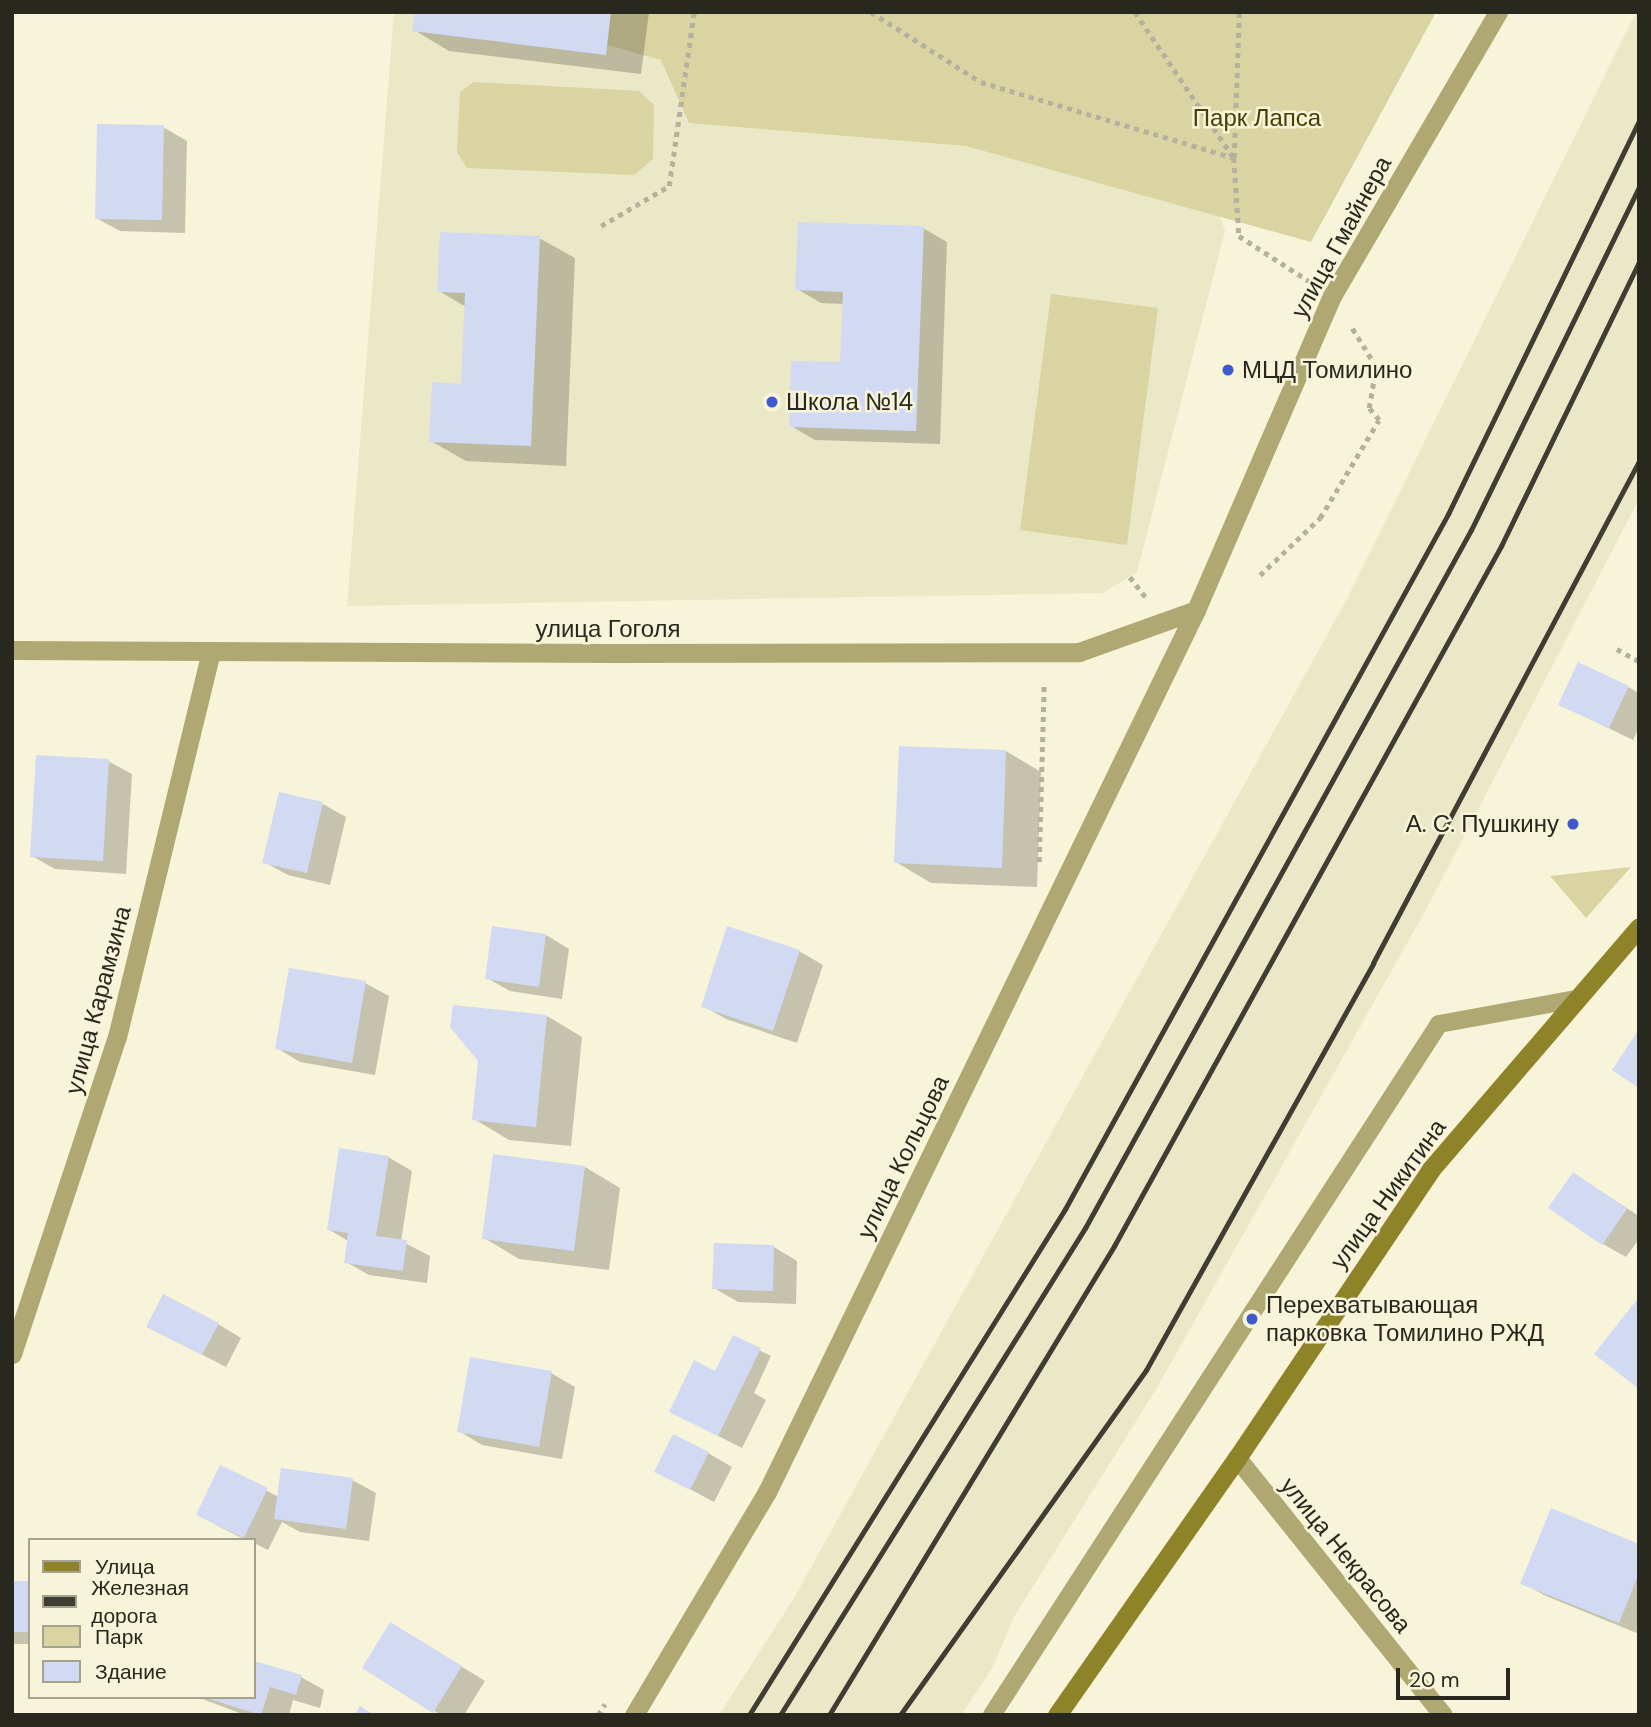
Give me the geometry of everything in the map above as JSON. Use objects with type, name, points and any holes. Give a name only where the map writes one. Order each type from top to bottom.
[{"type":"main road","name":"улица Никитина","points":[[1057,1715],[1237,1458],[1431,1169],[1639,927]]},
{"type":"street","name":"улица Гмайнера","points":[[1196,610],[1332,296],[1498,12]]},
{"type":"street","name":"улица Гоголя","points":[[12,649],[211,652],[1079,652],[1196,610]]},
{"type":"street","name":"улица Кольцова","points":[[634,1715],[767,1492],[1196,610]]},
{"type":"street","name":"улица Карамзина","points":[[12,1354],[117,1037],[211,652]]},
{"type":"street","name":"улица Некрасова","points":[[1237,1458],[1443,1715]]},
{"type":"lane","points":[[992,1715],[1439,1024],[1577,999]]},
{"type":"path","points":[[601,226],[669,186],[694,12]]},
{"type":"path","points":[[871,12],[981,82],[1234,159]]},
{"type":"path","points":[[1135,12],[1234,159]]},
{"type":"path","points":[[1238,12],[1234,159],[1239,236],[1332,296],[1377,368],[1369,408],[1379,420],[1320,518],[1260,575]]},
{"type":"path","points":[[1130,577],[1147,600]]},
{"type":"path","points":[[1617,649],[1639,660]]},
{"type":"path","points":[[1039,873],[1044,685]]},
{"type":"path","points":[[598,1715],[606,1703]]},
{"type":"shaded area","name":"Школа №14","points":[[394,12],[716,12],[1202,163],[1225,231],[1137,572],[1103,593],[347,606]]},
{"type":"shaded area","points":[[1636,12],[1639,12],[1639,499],[1428,906],[1158,1386],[1014,1617],[992,1669],[961,1715],[719,1715],[794,1598],[1348,597]]},
{"type":"green space","name":"Парк Лапса","points":[[489,12],[1436,12],[1311,242],[966,146],[689,123],[661,60]]},
{"type":"green space","points":[[474,82],[639,91],[654,105],[653,159],[634,175],[467,168],[457,152],[460,92]]},
{"type":"green space","points":[[1051,294],[1158,308],[1127,545],[1020,530]]},
{"type":"green space","points":[[1631,867],[1586,918],[1550,876]]},
{"type":"building","points":[[415,12],[611,12],[606,55],[412,31]]},
{"type":"building","points":[[97,124],[164,125],[162,220],[95,219]]},
{"type":"building","points":[[798,222],[924,226],[916,431],[789,427],[791,361],[840,362],[843,292],[795,290]]},
{"type":"building","points":[[440,232],[540,236],[531,446],[429,442],[432,382],[461,384],[465,293],[437,292]]},
{"type":"building","points":[[1578,662],[1629,686],[1609,728],[1558,705]]},
{"type":"building","points":[[899,746],[1006,750],[1002,868],[894,863]]},
{"type":"building","points":[[36,755],[109,759],[103,861],[30,857]]},
{"type":"building","points":[[279,792],[323,802],[307,873],[262,863]]},
{"type":"building","points":[[492,926],[546,934],[539,987],[485,979]]},
{"type":"building","points":[[727,926],[800,950],[773,1031],[701,1007]]},
{"type":"building","points":[[289,968],[366,981],[352,1063],[275,1049]]},
{"type":"building","points":[[453,1005],[547,1015],[536,1127],[472,1120],[478,1061],[450,1027]]},
{"type":"building","points":[[1639,1029],[1639,1088],[1612,1070]]},
{"type":"building","points":[[339,1148],[389,1156],[376,1236],[407,1240],[403,1271],[344,1263],[348,1233],[327,1230]]},
{"type":"building","points":[[493,1154],[585,1166],[574,1251],[482,1239]]},
{"type":"building","points":[[1573,1172],[1627,1209],[1602,1245],[1548,1208]]},
{"type":"building","points":[[714,1243],[774,1245],[773,1291],[712,1289]]},
{"type":"building","points":[[163,1294],[219,1323],[202,1355],[146,1327]]},
{"type":"building","points":[[1639,1297],[1639,1389],[1594,1354]]},
{"type":"building","points":[[733,1335],[761,1348],[718,1436],[669,1412],[694,1360],[715,1371]]},
{"type":"building","points":[[470,1357],[552,1371],[539,1447],[457,1432]]},
{"type":"building","points":[[673,1434],[709,1452],[690,1490],[654,1472]]},
{"type":"building","points":[[220,1465],[268,1488],[244,1538],[196,1515]]},
{"type":"building","points":[[281,1468],[353,1478],[346,1529],[274,1519]]},
{"type":"building","points":[[1551,1508],[1639,1544],[1639,1573],[1619,1623],[1520,1584]]},
{"type":"building","points":[[12,1581],[28,1581],[28,1632],[12,1632]]},
{"type":"building","points":[[390,1622],[462,1666],[433,1713],[362,1668]]},
{"type":"building","points":[[256,1662],[302,1675],[296,1695],[270,1687],[261,1715],[209,1699],[256,1699]]},
{"type":"building","points":[[360,1706],[374,1715],[355,1715]]},
{"type":"railway","points":[[749,1715],[1065,1209],[1448,514],[1639,120]]},
{"type":"railway","points":[[780,1715],[1085,1228],[1471,530],[1639,187]]},
{"type":"railway","points":[[829,1715],[1114,1246],[1501,546],[1639,262]]},
{"type":"railway","points":[[900,1715],[1146,1370],[1373,963],[1639,461]]},
{"type":"place","name":"МЦД Томилино","points":[[1228,370]]},
{"type":"place","name":"Школа №14","points":[[772,402]]},
{"type":"place","name":"А. С. Пушкину","points":[[1573,824]]},
{"type":"place","name":"Перехватывающая парковка Томилино РЖД","points":[[1252,1319]]}]
